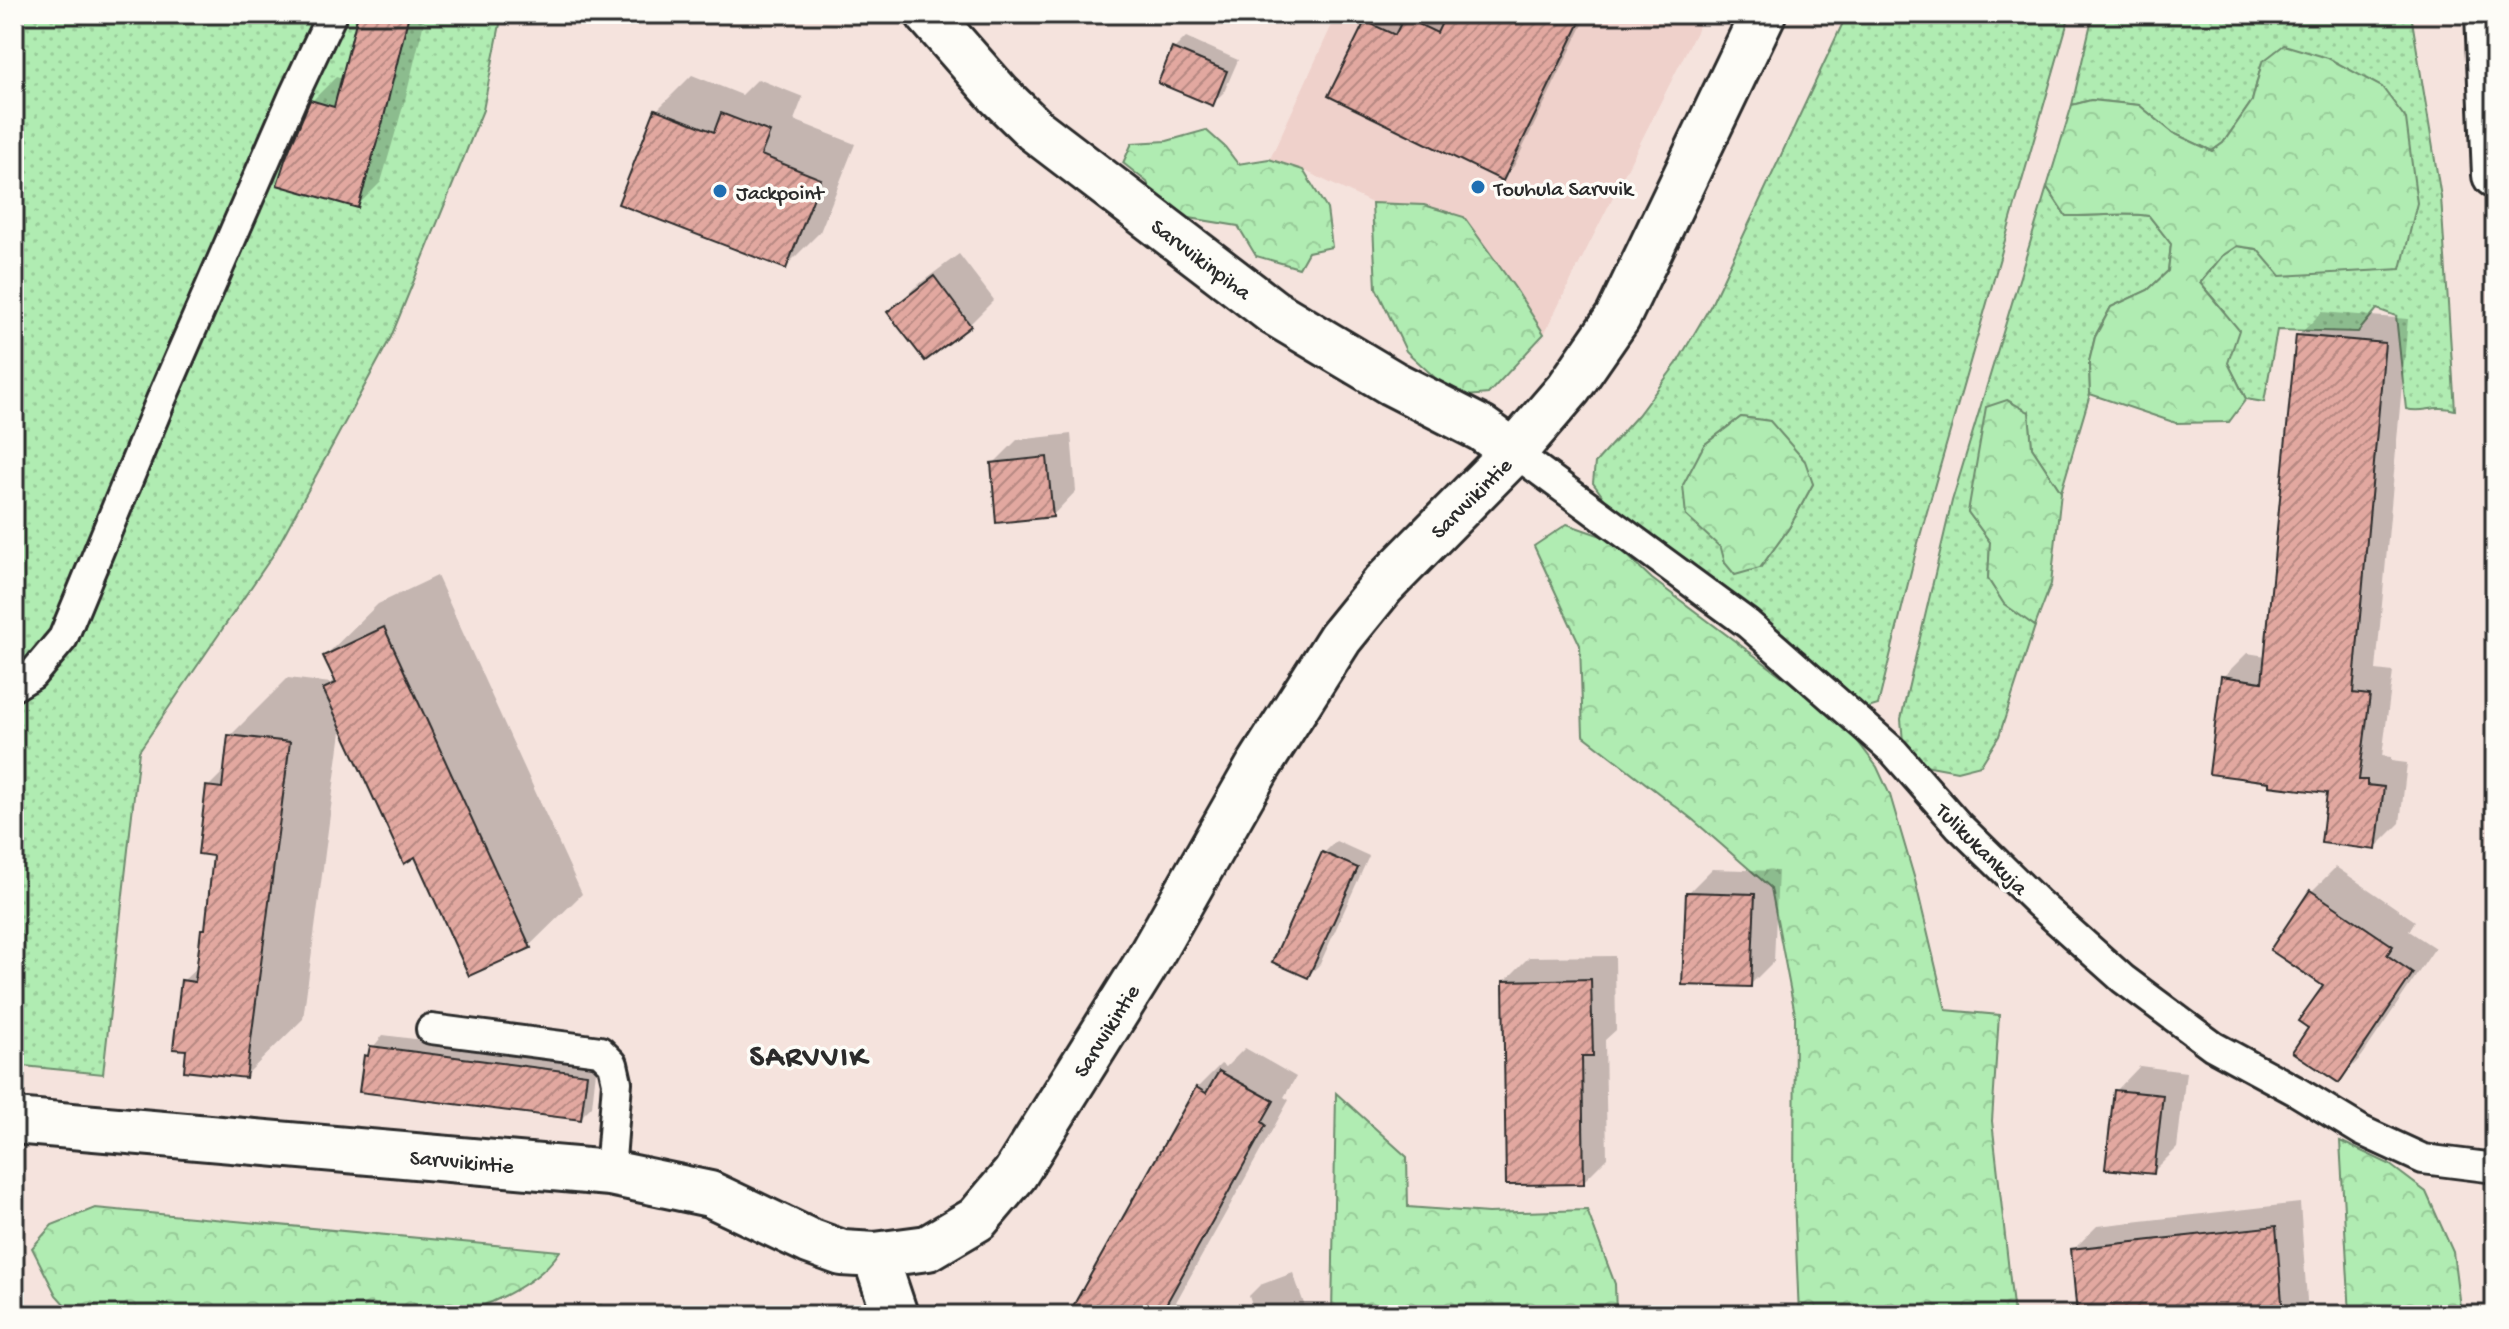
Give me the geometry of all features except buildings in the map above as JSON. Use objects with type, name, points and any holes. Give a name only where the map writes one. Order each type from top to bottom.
[{"type":"street","name":"Sarvvikinpiha","points":[[928,14],[999,95],[1035,130],[1273,312],[1392,383],[1482,429],[1514,452]]},
{"type":"street","name":"Sarvvikintie","points":[[14,1121],[610,1173],[710,1194],[809,1241],[842,1253],[875,1255],[928,1248],[977,1219],[1015,1174],[1143,969],[1258,767],[1340,638],[1383,585],[1514,452],[1569,388],[1618,317],[1763,14]]},
{"type":"street","points":[[2488,14],[2495,175]]},
{"type":"street","points":[[875,1255],[895,1315]]},
{"type":"lane","points":[[14,686],[32,675],[63,638],[167,386],[308,61],[332,14]]},
{"type":"lane","name":"Tulikukankuja","points":[[1514,452],[1748,624],[1894,752],[1959,826],[2038,903],[2123,979],[2213,1046],[2362,1131],[2423,1159],[2495,1168]]},
{"type":"lane","points":[[431,1029],[600,1051],[613,1064],[617,1082],[610,1173]]},
{"type":"shaded area","name":"Touhula Sarvvik","points":[[1337,14],[1705,14],[1544,334],[1464,217],[1423,205],[1372,203],[1303,170],[1270,159]]},
{"type":"green space","points":[[14,14],[502,14],[483,110],[391,337],[273,555],[139,751],[103,1074],[14,1065]]},
{"type":"green space","points":[[1847,14],[2070,14],[1918,543],[1878,705],[1865,709],[1677,553],[1606,501],[1593,483],[1595,463],[1638,415],[1677,363],[1711,305]],"holes":[[[1741,417],[1769,421],[1813,484],[1789,528],[1760,568],[1725,563],[1704,445]]]},
{"type":"green space","points":[[2093,14],[2411,14],[2441,197],[2455,410],[2406,409],[2396,316],[2377,309],[2358,332],[2277,330],[2264,402],[2246,399],[2228,363],[2224,311],[2200,283],[2222,256],[2237,246],[2257,249],[2262,62],[2252,101],[2223,143],[2212,151],[2173,133],[2139,105],[2091,100],[2072,105]]},
{"type":"green space","points":[[2284,45],[2328,58],[2382,87],[2406,119],[2417,203],[2401,269],[2280,276],[2257,249],[2237,246],[2222,256],[2200,283],[2239,330],[2228,363],[2246,399],[2229,422],[2176,423],[2090,394],[2089,362],[2095,337],[2111,307],[2148,290],[2168,271],[2171,244],[2149,216],[2066,216],[2047,187],[2072,105],[2091,100],[2139,105],[2173,133],[2212,151],[2223,143],[2252,101],[2262,62]]},
{"type":"green space","points":[[1206,130],[1238,164],[1269,159],[1303,170],[1327,209],[1332,247],[1308,252],[1299,268],[1256,256],[1238,226],[1159,213],[1147,182],[1123,163],[1132,143],[1167,141]]},
{"type":"green space","points":[[2047,187],[2066,216],[2149,216],[2171,244],[2168,271],[2148,290],[2111,307],[2095,336],[2089,362],[2090,394],[2061,492],[2032,448],[2029,412],[1968,512],[1990,542],[1988,579],[2004,603],[2035,626],[1999,736],[1981,765],[1957,771],[1925,765],[1903,742],[1901,719],[1952,501]]},
{"type":"green space","points":[[1372,203],[1424,205],[1464,217],[1544,334],[1488,394],[1456,397],[1406,351],[1376,288]]},
{"type":"green space","points":[[2007,400],[2029,412],[2032,448],[2061,492],[2051,584],[2035,626],[2004,604],[1988,579],[1990,542],[1968,512],[1986,407]]},
{"type":"green space","points":[[1741,417],[1770,421],[1805,461],[1813,484],[1789,528],[1760,568],[1735,575],[1725,563],[1721,548],[1686,516],[1683,485],[1704,445]]},
{"type":"green space","points":[[1567,524],[1610,539],[1652,579],[1843,722],[1877,767],[1890,795],[1915,880],[1946,1010],[1999,1015],[1992,1121],[2014,1315],[1799,1315],[1794,1197],[1795,1014],[1771,888],[1692,819],[1583,735],[1580,645],[1534,546]]},
{"type":"green space","points":[[1336,1093],[1407,1157],[1408,1207],[1488,1213],[1587,1210],[1615,1284],[1616,1315],[1332,1315]]},
{"type":"green space","points":[[2340,1141],[2389,1164],[2426,1192],[2453,1252],[2461,1315],[2350,1315]]},
{"type":"green space","points":[[95,1208],[560,1251],[528,1282],[501,1298],[458,1315],[74,1315],[56,1295],[32,1248],[52,1225]]},
{"type":"green space","points":[[601,1305],[611,1315],[539,1315],[545,1313]]},
{"type":"place","name":"Touhula Sarvvik","points":[[1478,187]]},
{"type":"place","name":"Jackpoint","points":[[720,191]]},
{"type":"district","name":"SARVVIK","points":[[809,1055]]}]
